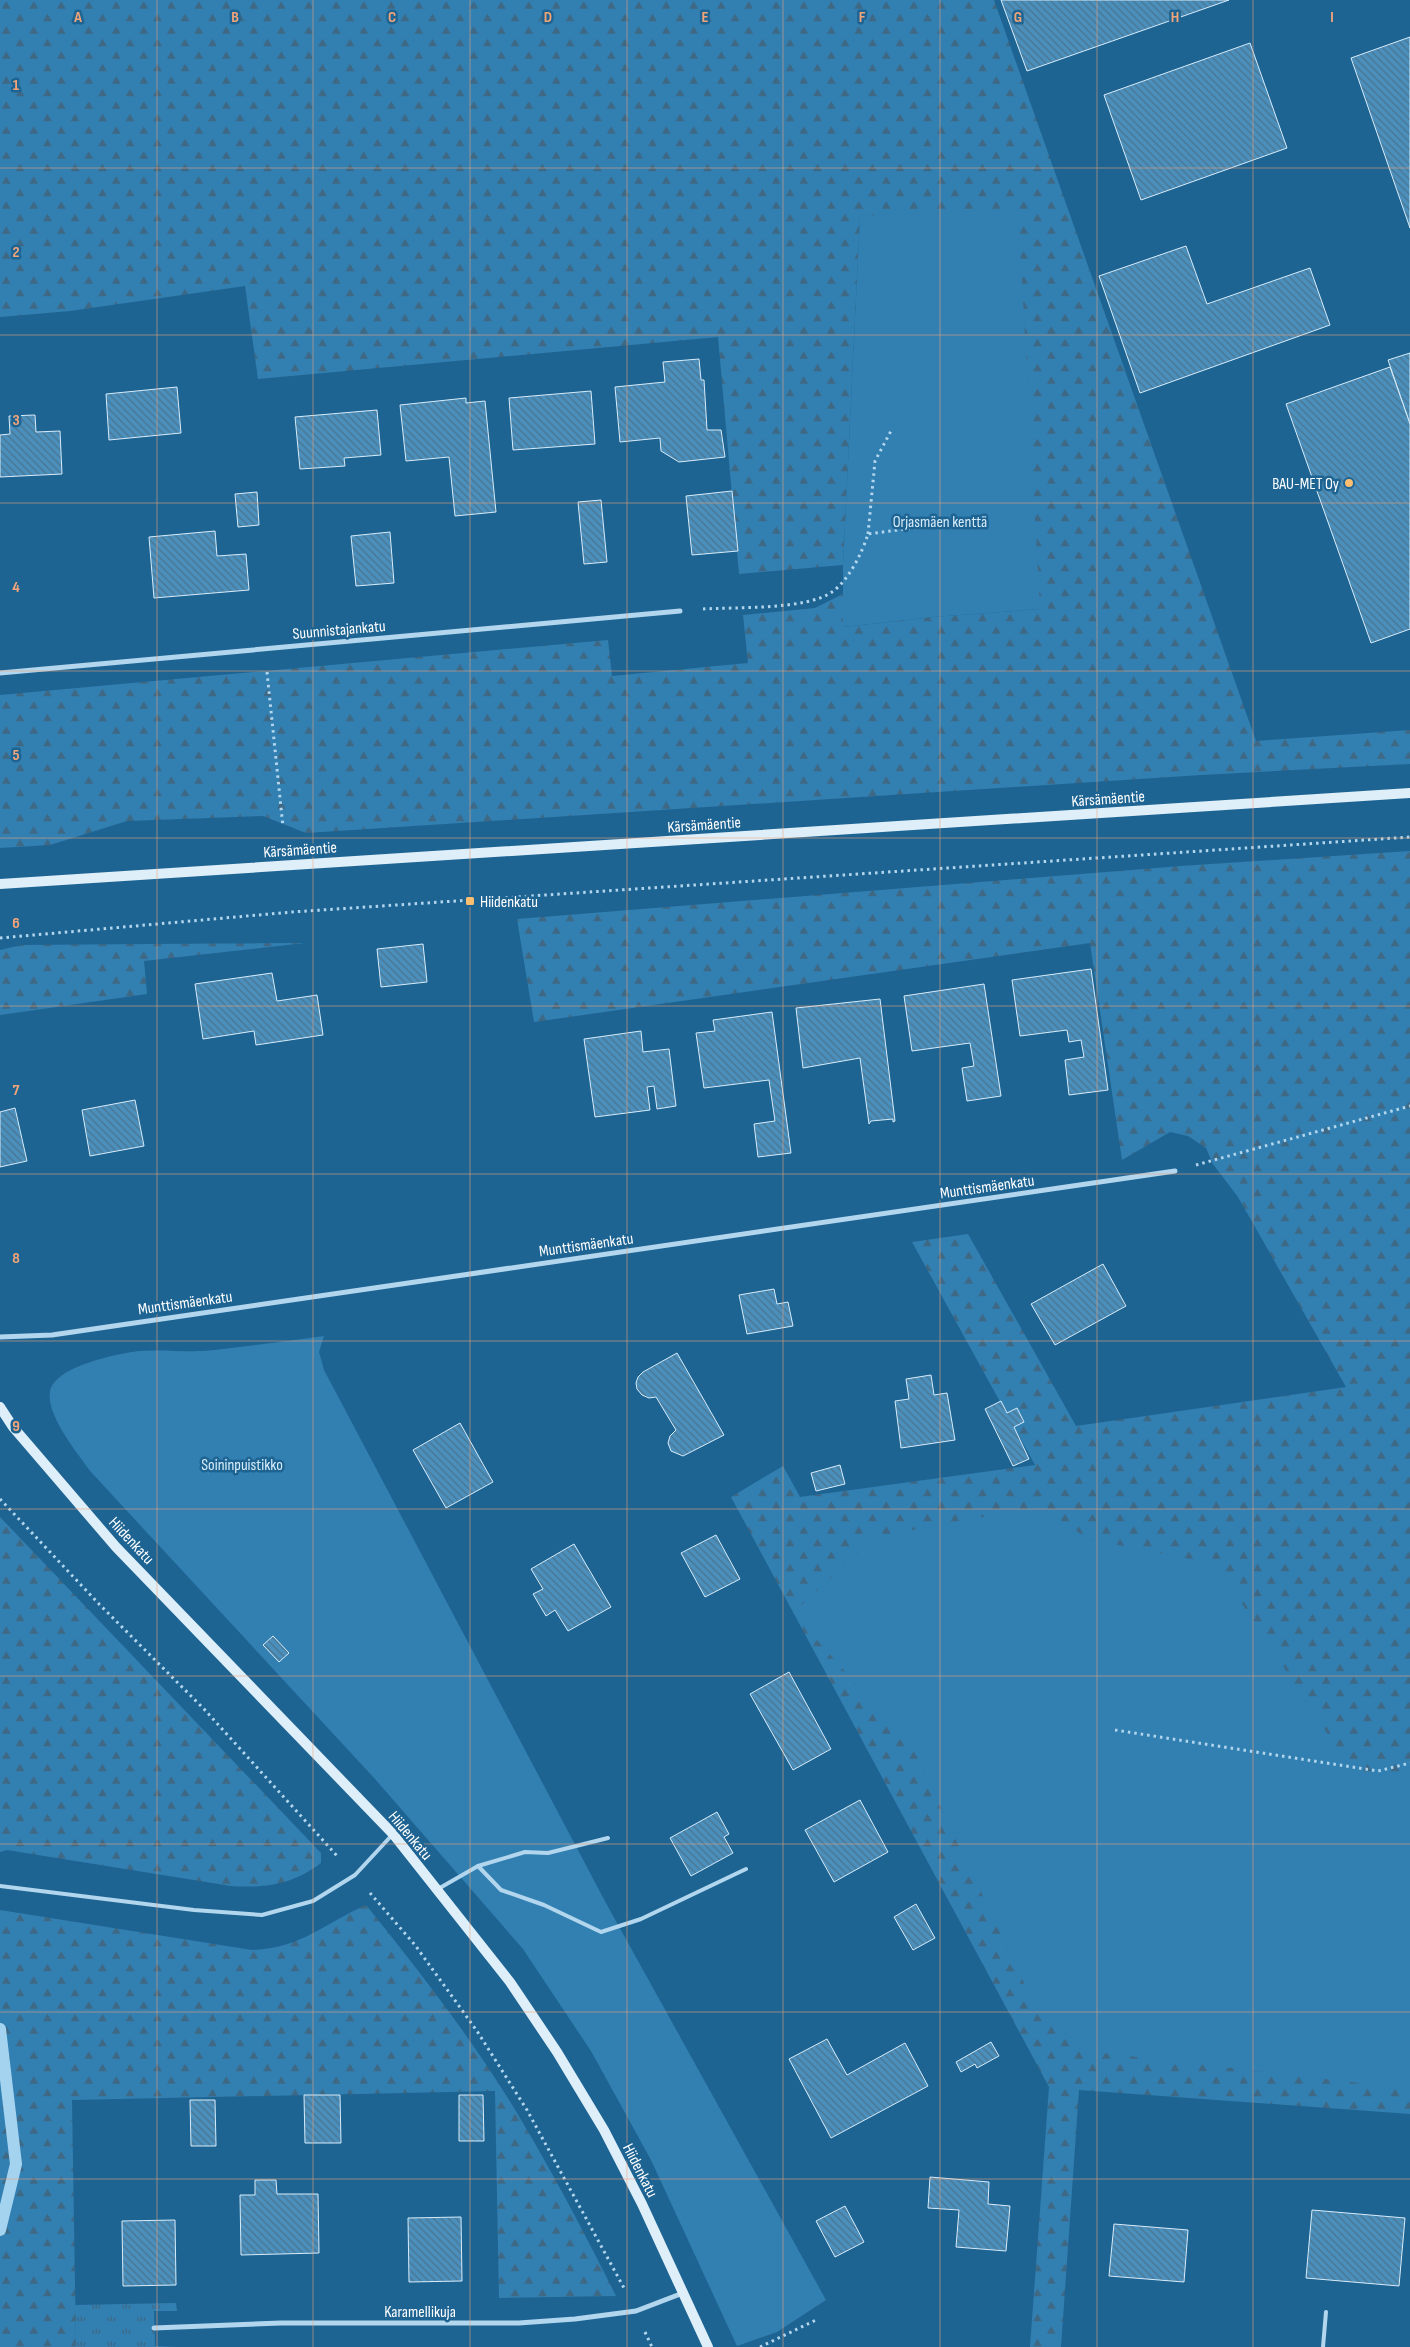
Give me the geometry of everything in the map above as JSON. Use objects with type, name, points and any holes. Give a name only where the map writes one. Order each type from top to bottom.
[{"type":"street","name":"Suunnistajankatu","points":[[0,673],[680,611]]},
{"type":"street","name":"Kärsämäentie","points":[[0,884],[1410,793]]},
{"type":"street","name":"Munttismäenkatu","points":[[0,1337],[52,1335],[1175,1171]]},
{"type":"street","name":"Hiidenkatu","points":[[0,1408],[13,1427],[116,1547],[392,1834],[510,1982],[557,2052],[604,2130],[642,2204],[708,2347]]},
{"type":"street","name":"Karamellikuja","points":[[154,2328],[281,2323],[529,2322],[630,2312],[683,2293]]},
{"type":"lane","points":[[0,1886],[194,1910],[262,1914],[313,1901],[354,1876],[392,1834]]},
{"type":"lane","points":[[436,1890],[478,1866],[525,1852],[548,1853],[608,1838]]},
{"type":"lane","points":[[478,1866],[502,1890],[544,1905],[601,1932],[641,1919],[746,1868]]},
{"type":"lane","points":[[1324,2347],[1326,2312]]},
{"type":"path","points":[[680,611],[793,604],[824,597],[834,591],[861,555],[868,534],[875,461],[892,429]]},
{"type":"path","points":[[868,534],[928,526]]},
{"type":"path","points":[[264,648],[283,827]]},
{"type":"path","points":[[0,938],[292,912],[1410,837]]},
{"type":"path","points":[[1175,1171],[1410,1106]]},
{"type":"path","points":[[1115,1730],[1378,1771],[1410,1763]]},
{"type":"path","points":[[760,2347],[818,2319]]},
{"type":"green space","points":[[0,0],[994,0],[1256,741],[1410,730],[1410,764],[1201,775],[306,833],[263,816],[127,821],[50,845],[0,848],[0,695],[608,640],[612,676],[748,663],[743,615],[815,608],[843,594],[844,627],[933,617],[1040,609],[860,216],[843,565],[739,574],[718,337],[258,379],[245,286],[70,311],[0,317]]},
{"type":"green space","name":"Orjasmäen kenttä","points":[[1018,209],[1040,609],[933,617],[843,627],[843,565],[860,216]]},
{"type":"green space","points":[[1410,851],[1410,2114],[1079,2090],[1061,2347],[1030,2347],[1049,2087],[731,1497],[783,1466],[800,1497],[1035,1465],[912,1242],[968,1234],[1076,1426],[1346,1387],[1238,1197],[1213,1164],[1206,1148],[1188,1136],[1170,1132],[1122,1160],[1090,943],[534,1022],[517,919],[1181,866]]},
{"type":"green space","points":[[305,943],[144,961],[147,994],[0,1015],[0,950],[22,945]]},
{"type":"green space","name":"Soininpuistikko","points":[[324,1336],[319,1352],[324,1370],[607,1905],[826,2300],[777,2332],[737,2346],[651,2160],[591,2051],[523,1949],[375,1779],[91,1472],[64,1434],[53,1412],[50,1401],[50,1392],[54,1383],[62,1375],[74,1368],[102,1358],[139,1351],[215,1350]]},
{"type":"green space","points":[[1040,1506],[1088,1539],[1216,1564],[1357,1779],[1410,1769],[1410,2089],[1094,2052],[1041,2019],[913,1748],[793,1613],[875,1537]]},
{"type":"green space","points":[[0,1517],[321,1853],[321,1863],[300,1876],[278,1884],[231,1886],[7,1850],[0,1852]]},
{"type":"green space","points":[[366,1905],[445,2007],[500,2086],[556,2181],[616,2296],[499,2298],[495,2091],[72,2100],[76,2347],[0,2347],[0,1910],[252,1950],[285,1945],[299,1940]]},
{"type":"green space","points":[[176,2303],[177,2311],[154,2311],[155,2346],[177,2347],[76,2347],[75,2305]]},
{"type":"building","points":[[1001,0],[1229,0],[1027,71]]},
{"type":"building","points":[[1410,37],[1410,228],[1351,58]]},
{"type":"building","points":[[1250,43],[1287,148],[1141,200],[1104,95]]},
{"type":"building","points":[[1186,246],[1207,304],[1310,268],[1330,325],[1140,393],[1099,276]]},
{"type":"building","points":[[1410,353],[1410,424],[1388,360]]},
{"type":"building","points":[[699,359],[701,380],[704,380],[707,430],[721,430],[725,457],[679,462],[661,451],[660,438],[620,442],[615,387],[665,382],[663,362]]},
{"type":"building","points":[[1390,367],[1410,424],[1410,629],[1371,643],[1286,404]]},
{"type":"building","points":[[177,387],[181,433],[109,440],[106,394]]},
{"type":"building","points":[[591,391],[595,444],[513,450],[509,398]]},
{"type":"building","points":[[466,398],[466,403],[485,401],[496,512],[455,516],[449,457],[406,461],[400,405]]},
{"type":"building","points":[[377,410],[381,455],[344,458],[345,466],[300,469],[295,417]]},
{"type":"building","points":[[35,415],[36,432],[60,431],[62,474],[0,477],[0,435],[10,434],[9,416]]},
{"type":"building","points":[[732,491],[738,551],[692,555],[686,496]]},
{"type":"building","points":[[257,492],[259,525],[238,527],[235,494]]},
{"type":"building","points":[[601,500],[607,562],[584,564],[578,502]]},
{"type":"building","points":[[215,531],[217,556],[246,554],[249,590],[154,598],[149,537]]},
{"type":"building","points":[[390,532],[394,583],[356,586],[351,536]]},
{"type":"building","points":[[423,944],[427,982],[381,987],[377,949]]},
{"type":"building","points":[[1091,969],[1108,1090],[1069,1095],[1065,1060],[1084,1057],[1081,1040],[1069,1042],[1067,1030],[1020,1036],[1012,980]]},
{"type":"building","points":[[272,973],[277,1001],[317,995],[323,1035],[256,1045],[254,1031],[203,1039],[195,984]]},
{"type":"building","points":[[984,984],[1001,1096],[967,1101],[962,1068],[974,1066],[970,1043],[912,1051],[904,996]]},
{"type":"building","points":[[880,999],[895,1121],[893,1122],[893,1119],[871,1121],[869,1124],[860,1058],[803,1068],[796,1008]]},
{"type":"building","points":[[772,1012],[791,1153],[758,1157],[754,1124],[775,1121],[769,1080],[704,1088],[696,1033],[715,1031],[713,1020]]},
{"type":"building","points":[[641,1031],[643,1052],[669,1049],[676,1106],[657,1109],[654,1086],[647,1087],[650,1110],[595,1117],[584,1039]]},
{"type":"building","points":[[135,1100],[144,1146],[90,1156],[82,1110]]},
{"type":"building","points":[[15,1108],[27,1161],[0,1167],[0,1112]]},
{"type":"building","points":[[1103,1264],[1126,1306],[1055,1345],[1031,1304]]},
{"type":"building","points":[[774,1289],[777,1304],[788,1302],[793,1326],[747,1334],[739,1295]]},
{"type":"building","points":[[677,1353],[724,1435],[683,1456],[671,1451],[668,1443],[670,1436],[676,1430],[656,1397],[649,1398],[642,1395],[637,1389],[636,1383],[638,1377],[643,1372]]},
{"type":"building","points":[[931,1375],[934,1395],[947,1393],[955,1440],[901,1448],[895,1401],[909,1399],[906,1379]]},
{"type":"building","points":[[1001,1401],[1007,1413],[1017,1408],[1024,1422],[1014,1427],[1029,1459],[1013,1466],[985,1409]]},
{"type":"building","points":[[460,1423],[493,1482],[446,1508],[413,1450]]},
{"type":"building","points":[[840,1465],[845,1484],[816,1491],[811,1473]]},
{"type":"building","points":[[716,1535],[740,1579],[705,1597],[681,1553]]},
{"type":"building","points":[[574,1544],[611,1607],[568,1631],[555,1610],[546,1616],[533,1594],[543,1589],[531,1569]]},
{"type":"building","points":[[273,1636],[289,1653],[279,1662],[263,1645]]},
{"type":"building","points":[[789,1672],[831,1749],[793,1770],[750,1694]]},
{"type":"building","points":[[860,1800],[888,1852],[834,1882],[805,1830]]},
{"type":"building","points":[[717,1812],[729,1834],[724,1837],[733,1853],[691,1876],[670,1838]]},
{"type":"building","points":[[916,1904],[935,1938],[913,1950],[894,1917]]},
{"type":"building","points":[[827,2039],[847,2075],[905,2043],[928,2086],[831,2138],[789,2059]]},
{"type":"building","points":[[991,2042],[999,2056],[977,2068],[975,2064],[961,2072],[956,2062]]},
{"type":"building","points":[[304,2095],[340,2095],[341,2143],[305,2143]]},
{"type":"building","points":[[459,2095],[483,2095],[484,2141],[459,2141]]},
{"type":"building","points":[[190,2100],[215,2100],[216,2146],[191,2146]]},
{"type":"building","points":[[930,2177],[989,2182],[988,2204],[1010,2206],[1006,2251],[956,2247],[959,2210],[928,2208]]},
{"type":"building","points":[[255,2180],[276,2180],[277,2194],[318,2194],[319,2253],[241,2255],[240,2195],[255,2195]]},
{"type":"building","points":[[845,2206],[864,2242],[835,2257],[816,2221]]},
{"type":"building","points":[[1312,2210],[1405,2218],[1399,2286],[1306,2278]]},
{"type":"building","points":[[461,2217],[462,2281],[409,2282],[408,2218]]},
{"type":"building","points":[[175,2220],[176,2285],[123,2286],[122,2221]]},
{"type":"building","points":[[1114,2224],[1188,2230],[1184,2282],[1109,2276]]},
{"type":"waterway","points":[[0,2029],[16,2164],[0,2230]]},
{"type":"place","name":"BAU-MET Oy","points":[[1349,483]]},
{"type":"place","name":"Hiidenkatu","points":[[470,901]]}]
